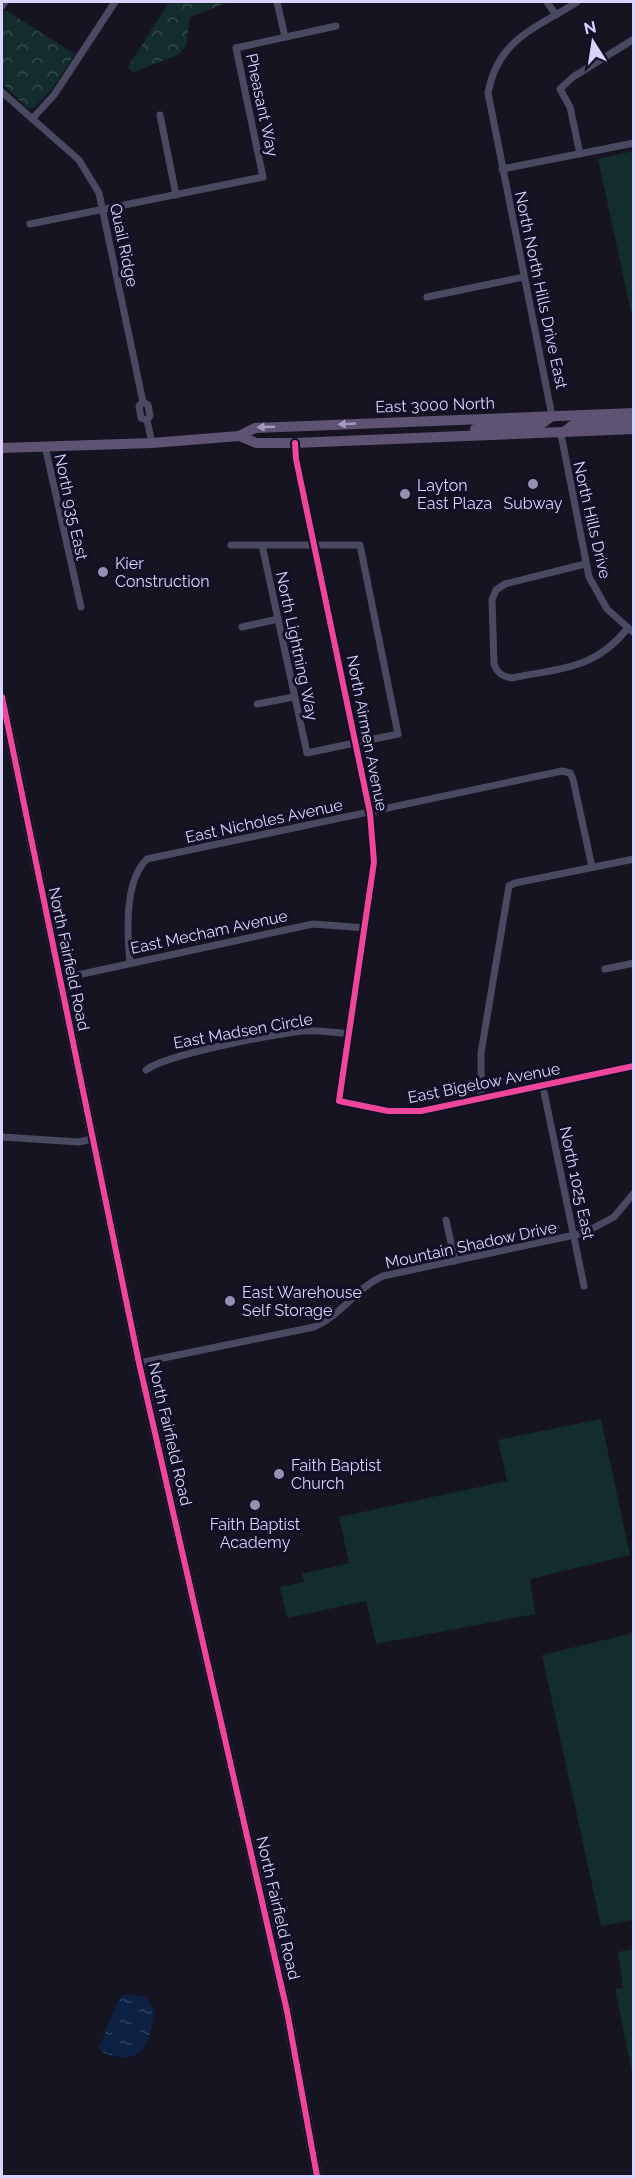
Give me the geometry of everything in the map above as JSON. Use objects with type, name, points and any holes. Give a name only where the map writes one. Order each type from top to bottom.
[{"type":"main road","name":"East 3000 North","points":[[2,448],[152,443],[239,436],[255,428],[633,413]]},
{"type":"main road","points":[[386,439],[404,432],[540,425],[552,416]]},
{"type":"main road","points":[[561,434],[573,425],[633,422]]},
{"type":"main road","name":"East 3000 North","points":[[239,436],[256,443],[295,443],[561,434],[633,429]]},
{"type":"main road","name":"North Fairfield Road","points":[[2,697],[139,1363],[285,2001],[318,2176]]},
{"type":"street","points":[[2,6],[5,2]]},
{"type":"street","points":[[32,119],[54,94],[115,2]]},
{"type":"street","points":[[277,2],[285,37]]},
{"type":"street","points":[[548,2],[556,15],[577,2]]},
{"type":"street","name":"North North Hills Drive East","points":[[552,416],[488,93],[492,70],[510,44],[556,15]]},
{"type":"street","name":"Pheasant Way","points":[[30,224],[263,177],[236,48],[336,26]]},
{"type":"street","points":[[580,154],[570,107],[560,89],[573,77],[633,39]]},
{"type":"street","name":"Quail Ridge","points":[[2,92],[79,160],[92,178],[103,210],[143,402],[148,405],[150,416],[147,420],[152,443]]},
{"type":"street","points":[[160,115],[176,195]]},
{"type":"street","points":[[502,169],[633,143]]},
{"type":"street","points":[[427,297],[524,277]]},
{"type":"street","name":"North Hills Drive","points":[[561,434],[585,564],[600,600],[630,631]]},
{"type":"street","name":"North Airmen Avenue","points":[[295,443],[296,459],[370,813],[374,862],[339,1101]]},
{"type":"street","name":"North 935 East","points":[[45,446],[81,607]]},
{"type":"street","points":[[231,544],[360,545],[398,734],[356,742]]},
{"type":"street","name":"North Lightning Way","points":[[262,545],[307,753],[356,742]]},
{"type":"street","points":[[585,564],[505,584],[496,590],[492,600],[494,664],[502,676],[512,678],[590,662],[606,652],[630,631]]},
{"type":"street","points":[[242,627],[278,619]]},
{"type":"street","points":[[257,704],[294,697]]},
{"type":"street","name":"East Nicholes Avenue","points":[[130,962],[127,913],[142,864],[147,859],[562,771],[570,773],[592,867]]},
{"type":"street","points":[[481,1098],[481,1053],[509,886],[633,859]]},
{"type":"street","name":"East Mecham Avenue","points":[[59,979],[313,924],[366,928]]},
{"type":"street","points":[[605,969],[633,963]]},
{"type":"street","name":"East Madsen Circle","points":[[146,1070],[165,1059],[296,1032],[324,1031],[349,1034]]},
{"type":"street","name":"East Bigelow Avenue","points":[[339,1101],[400,1113],[421,1111],[543,1087],[633,1066]]},
{"type":"street","name":"North 1025 East","points":[[543,1087],[584,1286]]},
{"type":"street","points":[[2,1137],[79,1142],[92,1139]]},
{"type":"street","name":"Mountain Shadow Drive","points":[[139,1363],[314,1327],[330,1320],[372,1281],[574,1236],[604,1225],[633,1193]]},
{"type":"street","points":[[446,1220],[455,1261]]},
{"type":"green space","points":[[169,2],[229,2],[190,17],[186,46],[178,55],[132,73],[128,67]]},
{"type":"green space","points":[[5,10],[75,54],[52,89],[34,108],[27,108],[2,83],[2,14]]},
{"type":"green space","points":[[634,151],[633,321],[598,159]]},
{"type":"green space","points":[[601,1419],[630,1555],[530,1579],[535,1614],[376,1644],[366,1601],[287,1618],[280,1587],[304,1582],[302,1574],[349,1563],[339,1517],[507,1481],[498,1440]]},
{"type":"green space","points":[[633,1633],[633,1920],[601,1926],[542,1655]]},
{"type":"green space","points":[[634,1949],[633,2078],[615,1989],[623,1988],[618,1952]]},
{"type":"water","points":[[126,1994],[146,1997],[155,2012],[152,2028],[146,2044],[136,2055],[111,2056],[99,2048],[119,1998]]},
{"type":"cycle path","points":[[295,443],[296,459],[370,813],[374,862],[339,1101],[388,1111],[421,1111],[634,1066]]},
{"type":"cycle path","points":[[2,697],[139,1363],[287,2011],[317,2176]]},
{"type":"place","name":"Subway","points":[[533,484]]},
{"type":"place","name":"Layton East Plaza","points":[[405,494]]},
{"type":"place","name":"Kier Construction","points":[[103,572]]},
{"type":"place","name":"East Warehouse Self Storage","points":[[230,1301]]},
{"type":"place","name":"Faith Baptist Church","points":[[279,1474]]},
{"type":"place","name":"Faith Baptist Academy","points":[[255,1505]]}]
